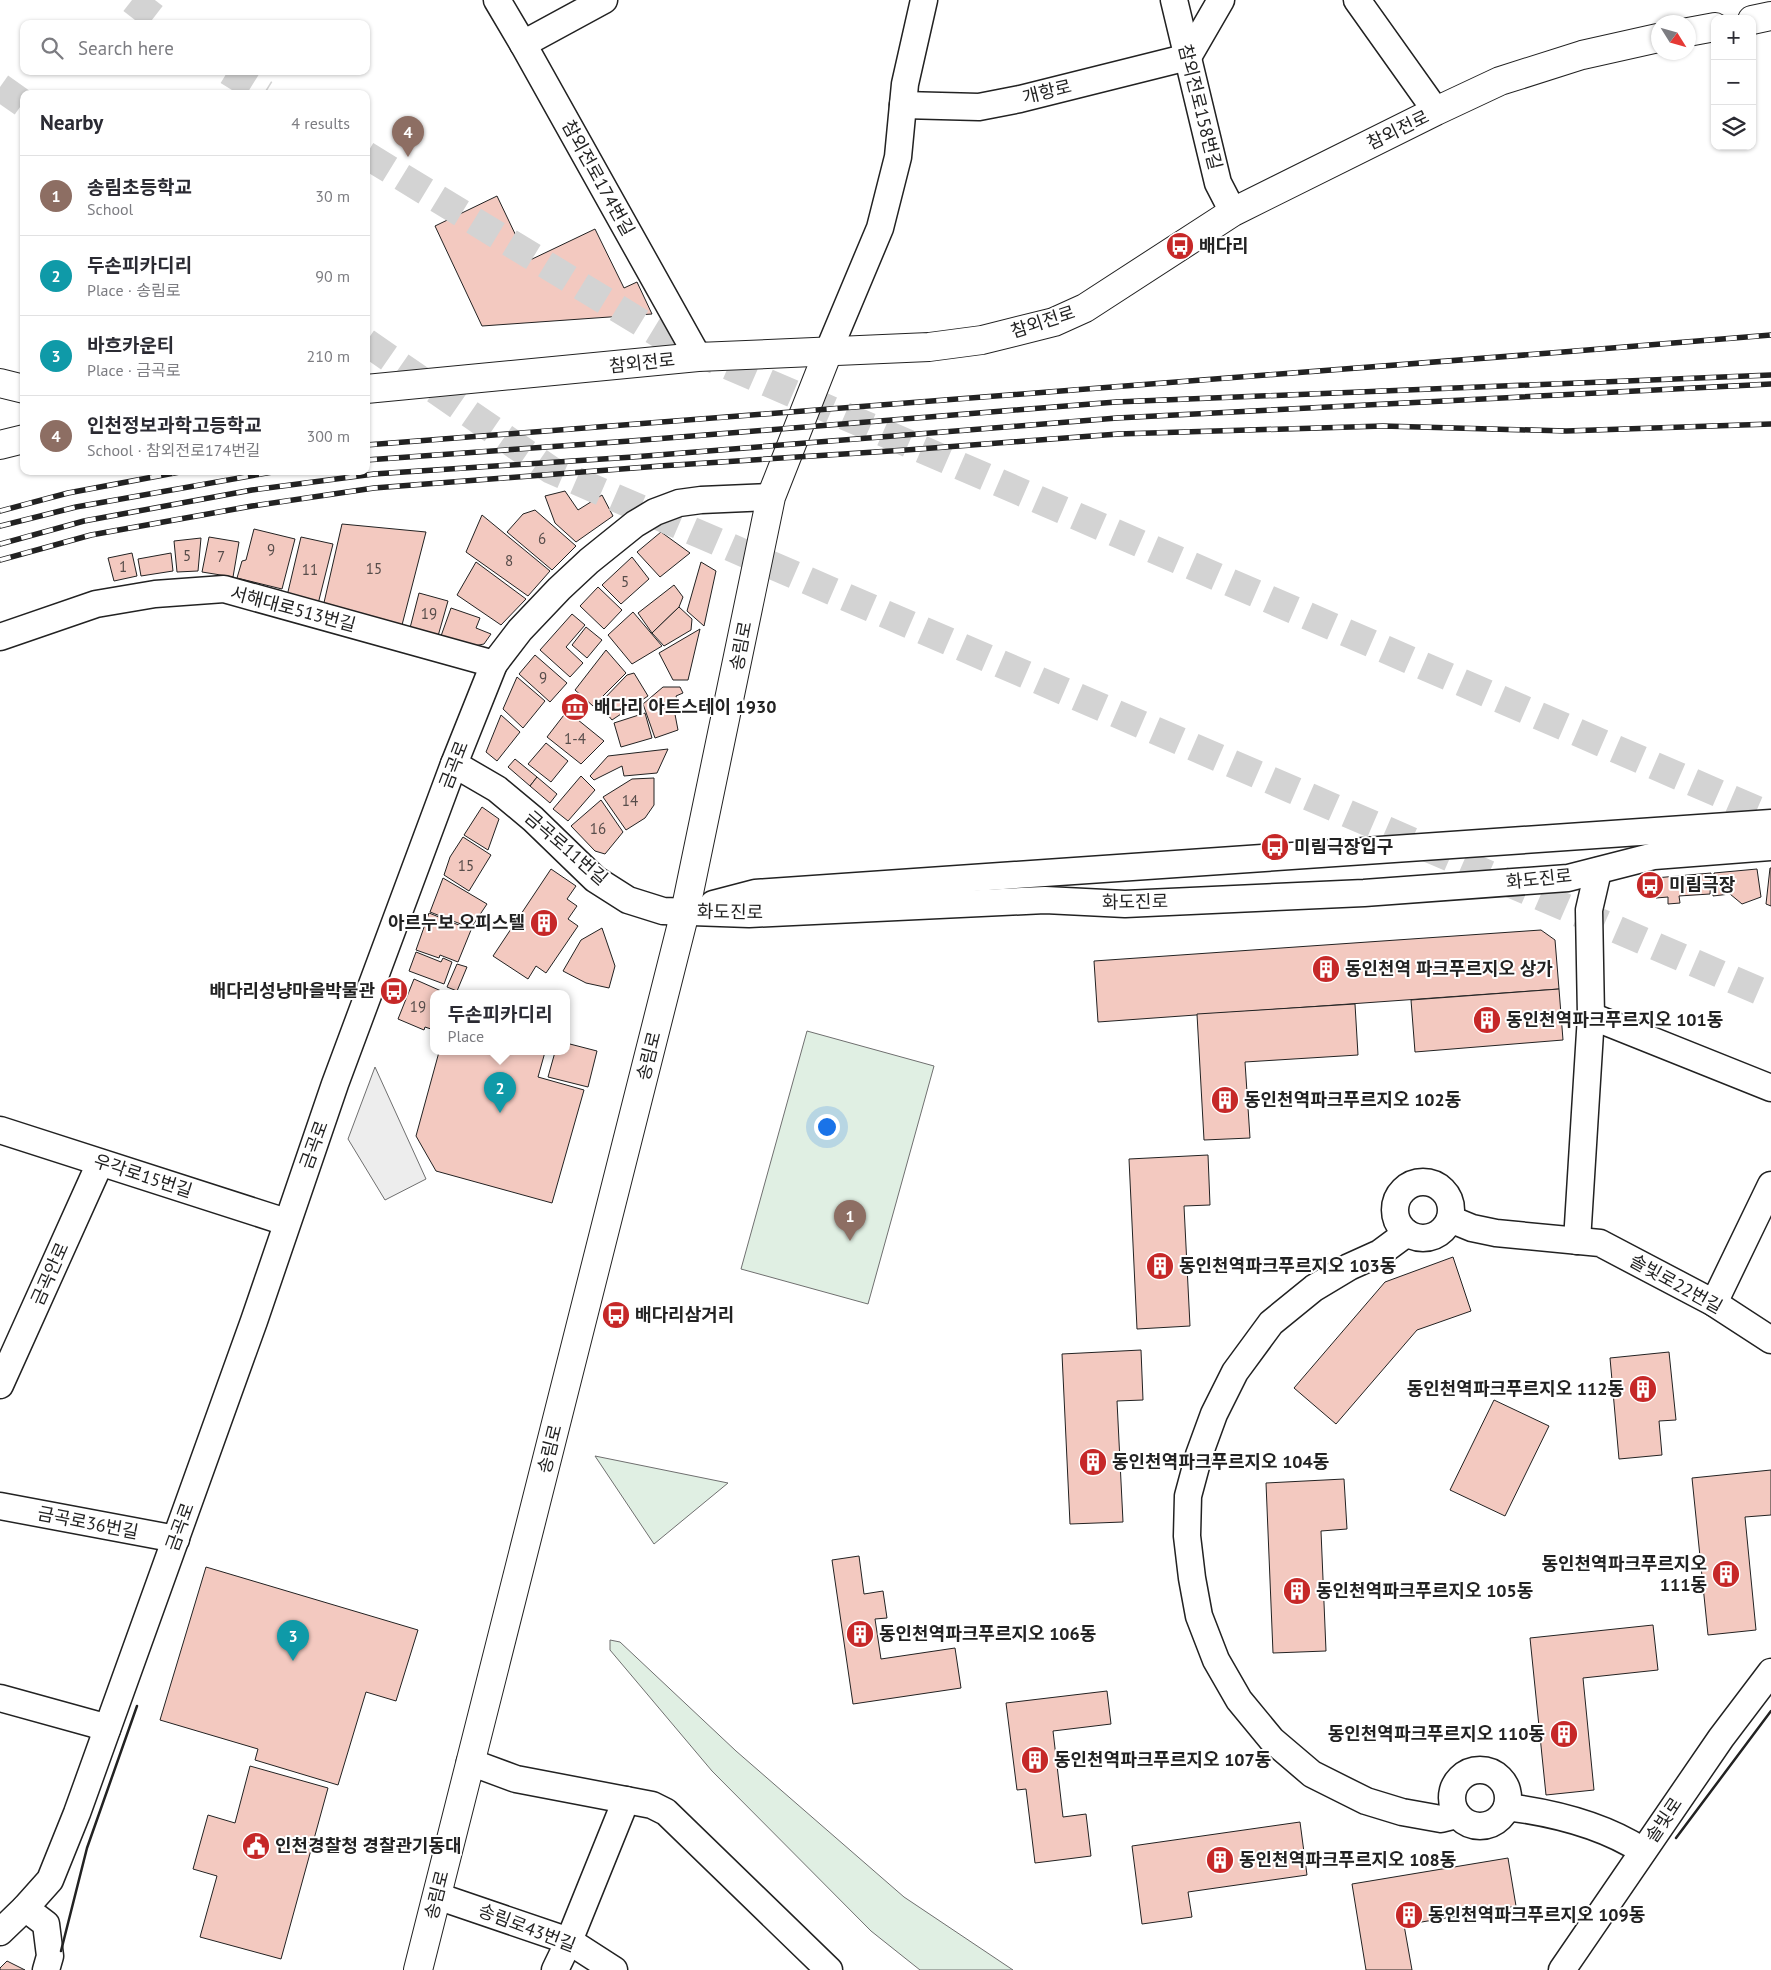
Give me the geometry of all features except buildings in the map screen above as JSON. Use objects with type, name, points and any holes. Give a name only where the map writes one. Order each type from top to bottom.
[{"type":"main road","points":[[1756,19],[1771,16]]},
{"type":"main road","points":[[1696,31],[1711,28]]},
{"type":"main road","name":"참외전로","points":[[370,389],[698,357],[929,347],[982,340],[1054,322],[1085,308],[1234,212],[1436,111],[1500,82],[1582,55],[1651,40]]},
{"type":"main road","name":"송림로","points":[[418,1970],[685,912],[771,497],[828,352]]},
{"type":"main road","points":[[0,383],[20,389]]},
{"type":"main road","points":[[0,445],[20,440]]},
{"type":"street","name":"참외전로174번길","points":[[497,0],[698,357]]},
{"type":"street","points":[[523,44],[604,0]]},
{"type":"street","points":[[828,352],[880,228],[898,157],[905,84],[924,0]]},
{"type":"street","name":"참외전로158번길","points":[[1174,0],[1218,183],[1234,212]]},
{"type":"street","points":[[1188,57],[1221,0]]},
{"type":"street","points":[[1357,0],[1436,111]]},
{"type":"street","name":"개항로","points":[[903,104],[979,107],[1029,97],[1188,57]]},
{"type":"street","name":"금곡로","points":[[0,1932],[50,1880],[176,1540],[335,1084],[454,764],[494,664],[520,630],[559,589],[595,555],[635,524],[656,512],[679,503],[701,500],[771,497]]},
{"type":"street","name":"서해대로513번길","points":[[0,637],[96,604],[155,594],[224,589],[494,664]]},
{"type":"street","name":"금곡로11번길","points":[[454,764],[497,790],[534,820],[595,878],[628,900],[663,911],[685,912]]},
{"type":"street","name":"화도진로","points":[[685,912],[755,893],[1771,823]]},
{"type":"street","name":"화도진로","points":[[685,912],[749,914],[1045,900],[1135,904],[1374,893],[1568,878],[1654,856],[1771,847]]},
{"type":"street","points":[[1577,1241],[1591,1016],[1589,910],[1598,871]]},
{"type":"street","points":[[1591,1016],[1771,1088]]},
{"type":"street","name":"우각로15번길","points":[[0,1130],[286,1222]]},
{"type":"street","name":"금곡안로","points":[[0,1385],[100,1163]]},
{"type":"street","points":[[1428,1182],[1445,1192],[1450,1200],[1452,1209],[1450,1219],[1440,1233],[1432,1237],[1423,1239],[1414,1237],[1400,1227],[1396,1219],[1397,1201],[1402,1192],[1409,1186],[1428,1182]]},
{"type":"street","points":[[1714,1303],[1771,1185]]},
{"type":"street","name":"솔빛로22번길","points":[[1450,1219],[1472,1228],[1496,1233],[1600,1243],[1714,1303],[1771,1340]]},
{"type":"street","points":[[1407,1233],[1380,1253],[1350,1267],[1314,1288],[1271,1323],[1235,1372],[1214,1414],[1199,1455],[1188,1496],[1187,1536],[1199,1616],[1216,1660],[1239,1700],[1272,1740],[1312,1774],[1366,1801],[1402,1812],[1441,1818],[1457,1815]]},
{"type":"street","name":"금곡로36번길","points":[[0,1506],[176,1540]]},
{"type":"street","name":"솔빛로","points":[[1562,1970],[1720,1738],[1771,1672]]},
{"type":"street","points":[[0,1698],[107,1729]]},
{"type":"street","points":[[470,1762],[516,1779],[652,1805],[666,1812],[829,1970]]},
{"type":"street","points":[[1484,1770],[1494,1774],[1506,1788],[1508,1797],[1507,1807],[1496,1821],[1488,1825],[1471,1825],[1457,1815],[1453,1807],[1454,1789],[1458,1780],[1466,1774],[1484,1770]]},
{"type":"street","points":[[555,1970],[569,1941],[626,1800]]},
{"type":"street","points":[[1507,1807],[1564,1818],[1623,1838],[1643,1851]]},
{"type":"street","name":"송림로43번길","points":[[437,1896],[469,1905],[569,1941],[614,1970]]},
{"type":"street","points":[[25,1908],[46,1924],[50,1956],[46,1970]]},
{"type":"green space","points":[[807,1031],[934,1066],[868,1304],[741,1269]]},
{"type":"green space","points":[[595,1456],[728,1483],[654,1544]]},
{"type":"green space","points":[[610,1640],[620,1642],[736,1751],[904,1897],[1013,1970],[920,1970],[871,1931],[712,1771],[610,1650]]},
{"type":"shaded area","points":[[375,1067],[426,1179],[385,1200],[348,1139]]},
{"type":"tunnel","points":[[132,0],[158,20]]},
{"type":"tunnel","points":[[234,75],[259,90]]},
{"type":"tunnel","points":[[0,87],[20,101]]},
{"type":"tunnel","points":[[370,157],[671,341],[1771,816]]},
{"type":"tunnel","points":[[370,345],[551,470],[1771,996]]},
{"type":"railway","points":[[370,445],[1771,335]]},
{"type":"railway","points":[[370,460],[1116,402],[1771,375]]},
{"type":"railway","points":[[370,475],[633,457],[1117,418],[1771,384]]},
{"type":"railway","points":[[0,560],[91,535],[252,506],[374,488],[660,466],[1118,434],[1383,426],[1566,431],[1771,424]]},
{"type":"railway","points":[[0,511],[68,493],[164,475]]},
{"type":"railway","points":[[0,526],[76,507],[256,475]]},
{"type":"railway","points":[[0,544],[84,521],[252,490],[366,475]]},
{"type":"wall","points":[[61,1951],[87,1848],[137,1706]]},
{"type":"wall","points":[[1676,1838],[1771,1711]]},
{"type":"place","name":"인천정보과학고등학교","points":[[408,157]]},
{"type":"place","name":"배다리","points":[[1180,246]]},
{"type":"place","name":"배다리 아트스테이 1930","points":[[575,707]]},
{"type":"place","name":"미림극장입구","points":[[1275,847]]},
{"type":"place","name":"미림극장","points":[[1650,885]]},
{"type":"place","name":"아르누보 오피스텔","points":[[544,923]]},
{"type":"place","name":"동인천역 파크푸르지오 상가","points":[[1326,969]]},
{"type":"place","name":"배다리성냥마을박물관","points":[[394,991]]},
{"type":"place","name":"동인천역파크푸르지오 101동","points":[[1487,1020]]},
{"type":"place","name":"동인천역파크푸르지오 102동","points":[[1225,1100]]},
{"type":"place","name":"두손피카디리","points":[[500,1113]]},
{"type":"place","name":"송림초등학교","points":[[850,1241]]},
{"type":"place","name":"동인천역파크푸르지오 103동","points":[[1160,1266]]},
{"type":"place","name":"배다리삼거리","points":[[616,1315]]},
{"type":"place","name":"동인천역파크푸르지오 112동","points":[[1643,1389]]},
{"type":"place","name":"동인천역파크푸르지오 104동","points":[[1093,1462]]},
{"type":"place","name":"동인천역파크푸르지오 111동","points":[[1726,1574]]},
{"type":"place","name":"동인천역파크푸르지오 105동","points":[[1297,1591]]},
{"type":"place","name":"동인천역파크푸르지오 106동","points":[[860,1634]]},
{"type":"place","name":"바흐카운티","points":[[293,1661]]},
{"type":"place","name":"동인천역파크푸르지오 110동","points":[[1564,1734]]},
{"type":"place","name":"동인천역파크푸르지오 107동","points":[[1035,1760]]},
{"type":"place","name":"인천경찰청 경찰관기동대","points":[[256,1846]]},
{"type":"place","name":"동인천역파크푸르지오 108동","points":[[1220,1860]]},
{"type":"place","name":"동인천역파크푸르지오 109동","points":[[1409,1915]]}]
